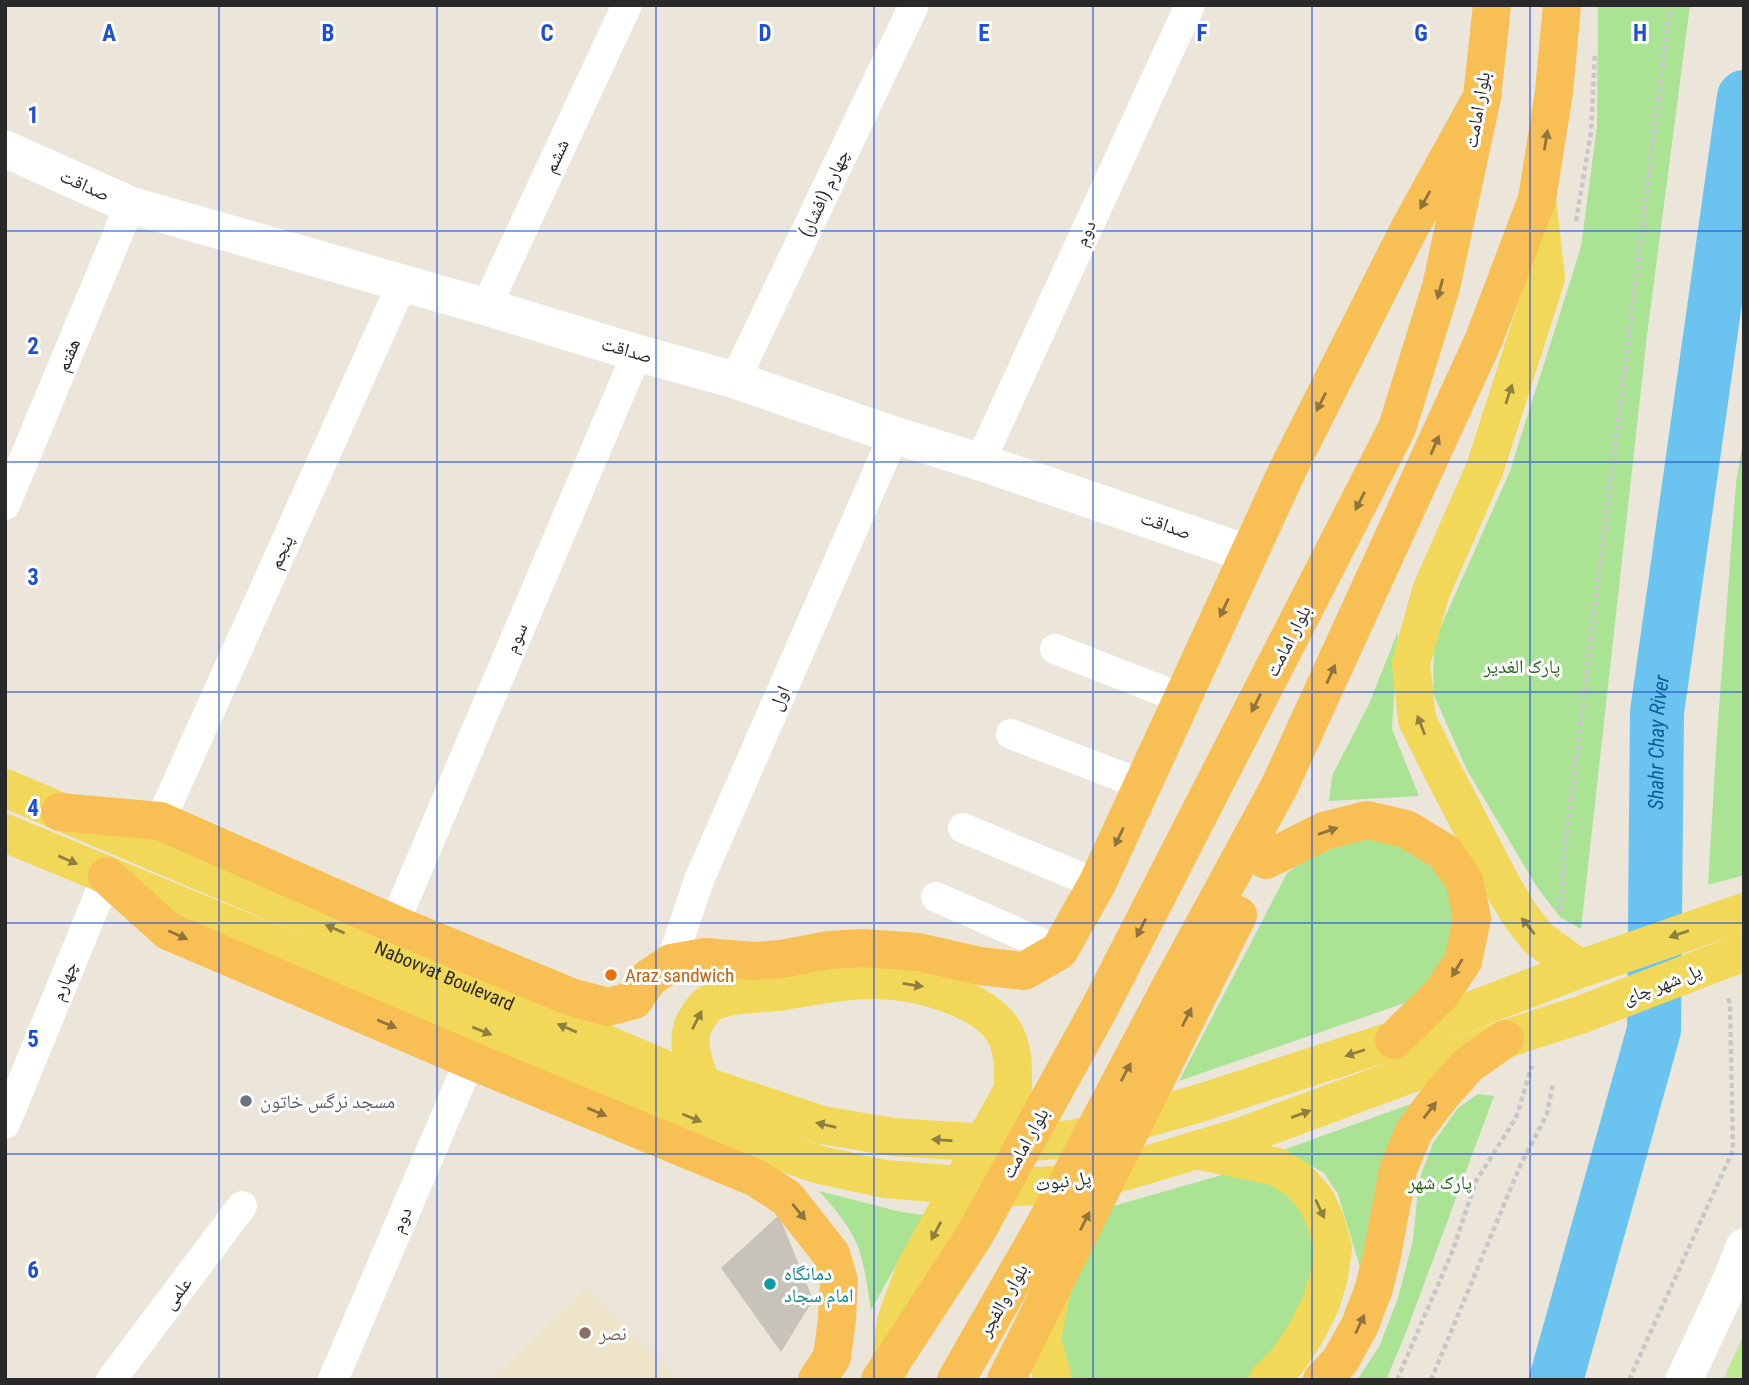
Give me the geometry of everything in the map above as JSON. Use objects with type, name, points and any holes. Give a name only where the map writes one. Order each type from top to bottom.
[{"type":"highway","name":"بلوار امامت","points":[[885,1373],[974,1236],[1099,1009],[1397,428],[1441,286],[1482,97],[1492,5]]},
{"type":"highway","points":[[1006,1380],[1266,860],[1279,787],[1484,338],[1536,199],[1554,92],[1562,5]]},
{"type":"highway","points":[[60,812],[160,821],[394,924],[571,997],[608,1007],[634,1000],[649,978],[671,963],[705,957],[754,961],[828,950],[863,948],[918,952],[980,966],[1024,971],[1059,951],[1097,884],[1288,469],[1409,229],[1482,97]]},
{"type":"highway","name":"بلوار والفجر","points":[[956,1380],[1048,1219],[1279,787]]},
{"type":"highway","points":[[1266,860],[1324,831],[1367,820],[1406,829],[1444,852],[1451,861],[1464,880],[1472,918],[1463,961],[1441,994],[1394,1040]]},
{"type":"highway","points":[[107,876],[168,931],[756,1178],[787,1198],[831,1254],[839,1280],[832,1357],[817,1380]]},
{"type":"highway","points":[[1322,1380],[1340,1361],[1360,1325],[1374,1288],[1398,1170],[1414,1131],[1468,1065],[1514,1053]]},
{"type":"main road","points":[[1536,199],[1546,278],[1485,468],[1431,591],[1411,663],[1418,720],[1503,887],[1521,918],[1539,939],[1580,969]]},
{"type":"main road","name":"Nabovvat Boulevard","points":[[5,788],[702,1085],[822,1125],[893,1137]]},
{"type":"main road","name":"Nabovvat Boulevard","points":[[5,833],[745,1139],[820,1165],[885,1179]]},
{"type":"main road","name":"پل شهر چای","points":[[1394,1040],[1580,969],[1744,912]]},
{"type":"main road","name":"پل شهر چای","points":[[1514,1053],[1580,1015],[1744,952]]},
{"type":"main road","points":[[702,1085],[691,1056],[692,1027],[705,1006],[728,997],[880,980],[927,987],[958,997],[981,1008],[996,1021],[1006,1036],[1013,1061],[1013,1089],[915,1269],[896,1321],[885,1373]]},
{"type":"main road","name":"پل نبوت","points":[[893,1137],[1002,1144],[1074,1139],[1200,1103],[1394,1040]]},
{"type":"main road","name":"پل نبوت","points":[[885,1179],[996,1188],[1056,1185],[1126,1171],[1514,1053]]},
{"type":"main road","points":[[1198,1151],[1277,1167],[1298,1180],[1317,1200],[1326,1222],[1333,1248],[1321,1304],[1288,1360],[1268,1380]]},
{"type":"main road","points":[[1053,1380],[1042,1340],[1054,1282]]},
{"type":"street","name":"ششم","points":[[486,307],[626,5]]},
{"type":"street","name":"چهارم (افشار)","points":[[735,380],[914,5]]},
{"type":"street","name":"دوم","points":[[981,461],[1190,5]]},
{"type":"street","name":"صداقت","points":[[5,149],[130,205],[735,380],[894,435],[981,461],[1249,554]]},
{"type":"street","name":"هفتم","points":[[5,505],[130,205]]},
{"type":"street","name":"پنجم","points":[[160,821],[402,284]]},
{"type":"street","name":"سوم","points":[[394,924],[637,353]]},
{"type":"street","name":"اول","points":[[671,963],[699,880],[894,435]]},
{"type":"street","points":[[1055,649],[1181,698]]},
{"type":"street","points":[[1011,734],[1143,785]]},
{"type":"street","points":[[962,828],[1097,884]]},
{"type":"street","name":"چهارم","points":[[5,1124],[107,876]]},
{"type":"street","points":[[936,897],[1059,951]]},
{"type":"street","name":"دوم","points":[[333,1380],[470,1060]]},
{"type":"street","name":"علمی","points":[[111,1380],[242,1206]]},
{"type":"street","points":[[1684,1380],[1744,1247]]},
{"type":"path","points":[[1560,917],[1565,846],[1670,5]]},
{"type":"path","points":[[1576,222],[1591,132],[1596,43]]},
{"type":"path","points":[[1629,1380],[1733,1150],[1730,1003],[1727,995],[1716,994]]},
{"type":"path","points":[[1397,1380],[1453,1250],[1476,1181],[1516,1118],[1534,1062],[1514,1053]]},
{"type":"path","points":[[1431,1380],[1521,1166],[1547,1114],[1553,1083]]},
{"type":"shaded area","name":"نصر","points":[[586,1287],[677,1380],[492,1380]]},
{"type":"green space","name":"پارک الغدیر","points":[[1598,5],[1690,5],[1647,335],[1581,929],[1560,917],[1537,887],[1467,770],[1433,693],[1434,642],[1510,471],[1581,247],[1597,126]]},
{"type":"green space","points":[[1744,435],[1744,875],[1708,885],[1736,482]]},
{"type":"green space","points":[[1398,631],[1392,729],[1419,796],[1329,801],[1332,776],[1369,704]]},
{"type":"green space","points":[[1364,835],[1400,841],[1435,866],[1454,896],[1457,934],[1422,997],[1179,1081],[1287,873],[1319,848]]},
{"type":"green space","name":"پارک شهر","points":[[1478,1094],[1494,1096],[1386,1380],[1357,1380],[1379,1347],[1398,1298],[1413,1240],[1419,1180],[1433,1143],[1458,1108]]},
{"type":"green space","points":[[1422,1100],[1362,1274],[1338,1194],[1324,1173],[1283,1150]]},
{"type":"green space","points":[[1232,1172],[1271,1182],[1304,1209],[1321,1256],[1317,1284],[1260,1372],[1249,1380],[1070,1380],[1064,1372],[1058,1299],[1103,1209]]},
{"type":"green space","points":[[819,1191],[901,1212],[924,1215],[871,1310],[863,1265],[855,1240],[843,1220]]},
{"type":"green space","points":[[1744,1334],[1744,1380],[1723,1380]]},
{"type":"building","name":"دمانگاه امام سجاد","points":[[779,1215],[813,1300],[781,1352],[721,1268]]},
{"type":"waterway","name":"Shahr Chay River","points":[[1556,1380],[1654,1030],[1657,712],[1744,97]]},
{"type":"place","name":"Araz sandwich","points":[[611,975]]},
{"type":"place","name":"مسجد نرگس خاتون","points":[[246,1101]]},
{"type":"place","name":"دمانگاه امام سجاد","points":[[770,1284]]},
{"type":"place","name":"نصر","points":[[585,1333]]}]
